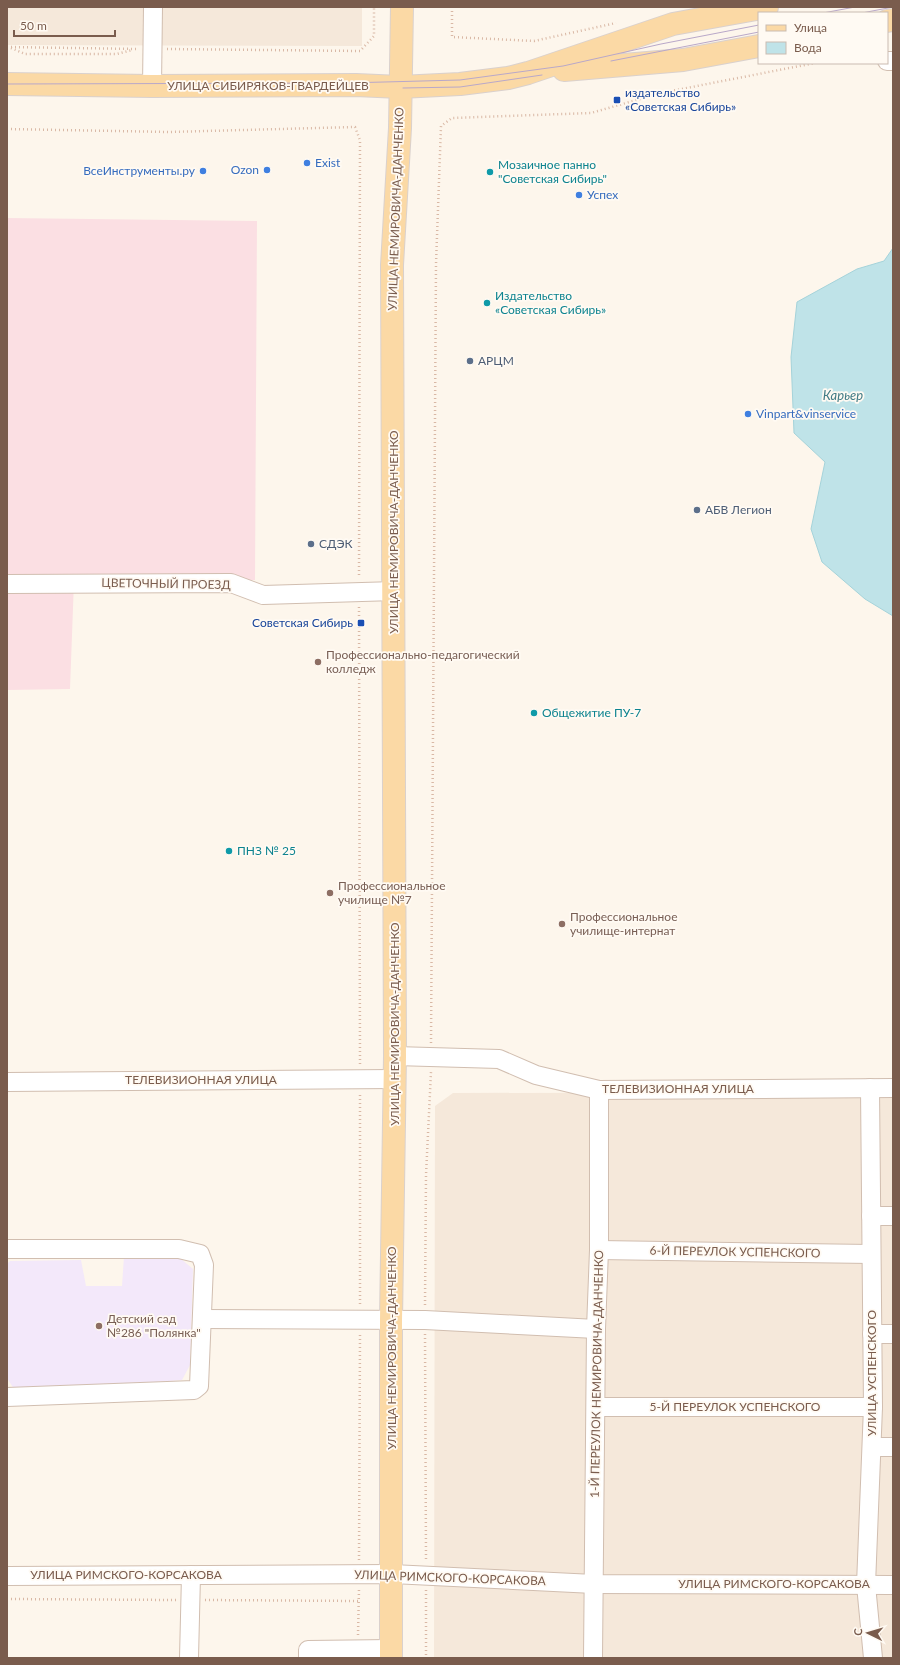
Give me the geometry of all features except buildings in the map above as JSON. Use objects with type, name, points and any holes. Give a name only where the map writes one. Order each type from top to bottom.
[{"type":"main road","name":"УЛИЦА НЕМИРОВИЧА-ДАНЧЕНКО","points":[[391,1654],[391,1321],[395,1079],[395,591],[392,265],[400,128],[402,7]]},
{"type":"main road","name":"УЛИЦА СИБИРЯКОВ-ГВАРДЕЙЦЕВ","points":[[7,84],[152,86],[356,85],[400,87],[460,84],[508,78],[528,73],[673,24],[767,7]]},
{"type":"main road","name":"УЛИЦА СИБИРЯКОВ-ГВАРДЕЙЦЕВ","points":[[528,73],[683,60],[758,46]]},
{"type":"street","points":[[152,7],[145,49],[152,86]]},
{"type":"street","name":"ЦВЕТОЧНЫЙ ПРОЕЗД","points":[[7,584],[231,583],[263,595],[395,591]]},
{"type":"street","name":"ТЕЛЕВИЗИОННАЯ УЛИЦА","points":[[395,1056],[499,1059],[536,1075],[599,1090],[893,1088]]},
{"type":"street","name":"ТЕЛЕВИЗИОННАЯ УЛИЦА","points":[[7,1082],[395,1079]]},
{"type":"street","name":"УЛИЦА УСПЕНСКОГО","points":[[870,1088],[873,1406],[866,1585],[873,1658]]},
{"type":"street","name":"1-Й ПЕРЕУЛОК НЕМИРОВИЧА-ДАНЧЕНКО","points":[[593,1658],[596,1329],[599,1250],[599,1090]]},
{"type":"street","points":[[871,1216],[893,1216]]},
{"type":"street","points":[[7,1249],[179,1249],[200,1254],[204,1264],[199,1386],[194,1390],[7,1397]]},
{"type":"street","name":"6-Й ПЕРЕУЛОК УСПЕНСКОГО","points":[[599,1250],[871,1254]]},
{"type":"street","points":[[202,1319],[360,1321],[426,1320],[596,1329]]},
{"type":"street","points":[[872,1334],[893,1334]]},
{"type":"street","name":"5-Й ПЕРЕУЛОК УСПЕНСКОГО","points":[[596,1407],[873,1406]]},
{"type":"street","points":[[872,1447],[893,1447]]},
{"type":"street","name":"УЛИЦА РИМСКОГО-КОРСАКОВА","points":[[7,1576],[392,1574],[426,1577],[594,1584],[893,1585]]},
{"type":"street","points":[[189,1658],[191,1575]]},
{"type":"street","points":[[308,1658],[308,1650],[391,1654]]},
{"type":"path","points":[[8,47],[360,51],[374,36],[374,7]]},
{"type":"path","points":[[452,7],[452,37],[534,41],[618,23]]},
{"type":"path","points":[[8,47],[25,54],[117,54],[145,49]]},
{"type":"path","points":[[426,1658],[426,1175],[431,1058],[436,264],[441,126],[452,118],[591,113],[661,93],[810,64]]},
{"type":"path","points":[[7,129],[169,132],[355,127],[360,140],[359,1608]]},
{"type":"shaded area","points":[[7,7],[362,7],[362,46],[7,45]]},
{"type":"shaded area","points":[[7,218],[257,221],[255,580],[74,581],[70,689],[7,690]]},
{"type":"shaded area","points":[[893,1092],[893,1658],[434,1658],[435,1106],[453,1093]]},
{"type":"shaded area","name":"Детский сад №286 \"Полянка\"","points":[[124,1256],[181,1259],[193,1269],[190,1365],[182,1380],[56,1390],[14,1389],[7,1378],[7,1264],[10,1261],[81,1260],[86,1286],[122,1286]]},
{"type":"water","name":"Карьер","points":[[893,248],[893,616],[865,599],[822,562],[811,529],[825,462],[794,433],[791,357],[797,302],[857,269],[884,261]]},
{"type":"tram line","points":[[828,12],[855,7]]},
{"type":"tram line","points":[[867,12],[893,7]]},
{"type":"tram line","points":[[7,84],[346,83],[460,80],[563,66],[661,44],[758,25]]},
{"type":"tram line","points":[[611,61],[758,32]]},
{"type":"tram line","points":[[403,88],[460,87],[542,75]]},
{"type":"place","name":"издательство «Советская Сибирь»","points":[[617,100]]},
{"type":"place","name":"Exist","points":[[307,163]]},
{"type":"place","name":"Ozon","points":[[267,170]]},
{"type":"place","name":"ВсеИнструменты.ру","points":[[203,171]]},
{"type":"place","name":"Мозаичное панно \"Советская Сибирь\"","points":[[490,172]]},
{"type":"place","name":"Успех","points":[[579,195]]},
{"type":"place","name":"Издательство «Советская Сибирь»","points":[[487,303]]},
{"type":"place","name":"АРЦМ","points":[[470,361]]},
{"type":"place","name":"Vinpart&vinservice","points":[[748,414]]},
{"type":"place","name":"АБВ Легион","points":[[697,510]]},
{"type":"place","name":"СДЭК","points":[[311,544]]},
{"type":"place","name":"Советская Сибирь","points":[[361,623]]},
{"type":"place","name":"Профессионально-педагогический колледж","points":[[318,662]]},
{"type":"place","name":"Общежитие ПУ-7","points":[[534,713]]},
{"type":"place","name":"ПНЗ № 25","points":[[229,851]]},
{"type":"place","name":"Профессиональное училище №7","points":[[330,893]]},
{"type":"place","name":"Профессиональное училище-интернат","points":[[562,924]]},
{"type":"place","name":"Детский сад №286 \"Полянка\"","points":[[99,1326]]}]
